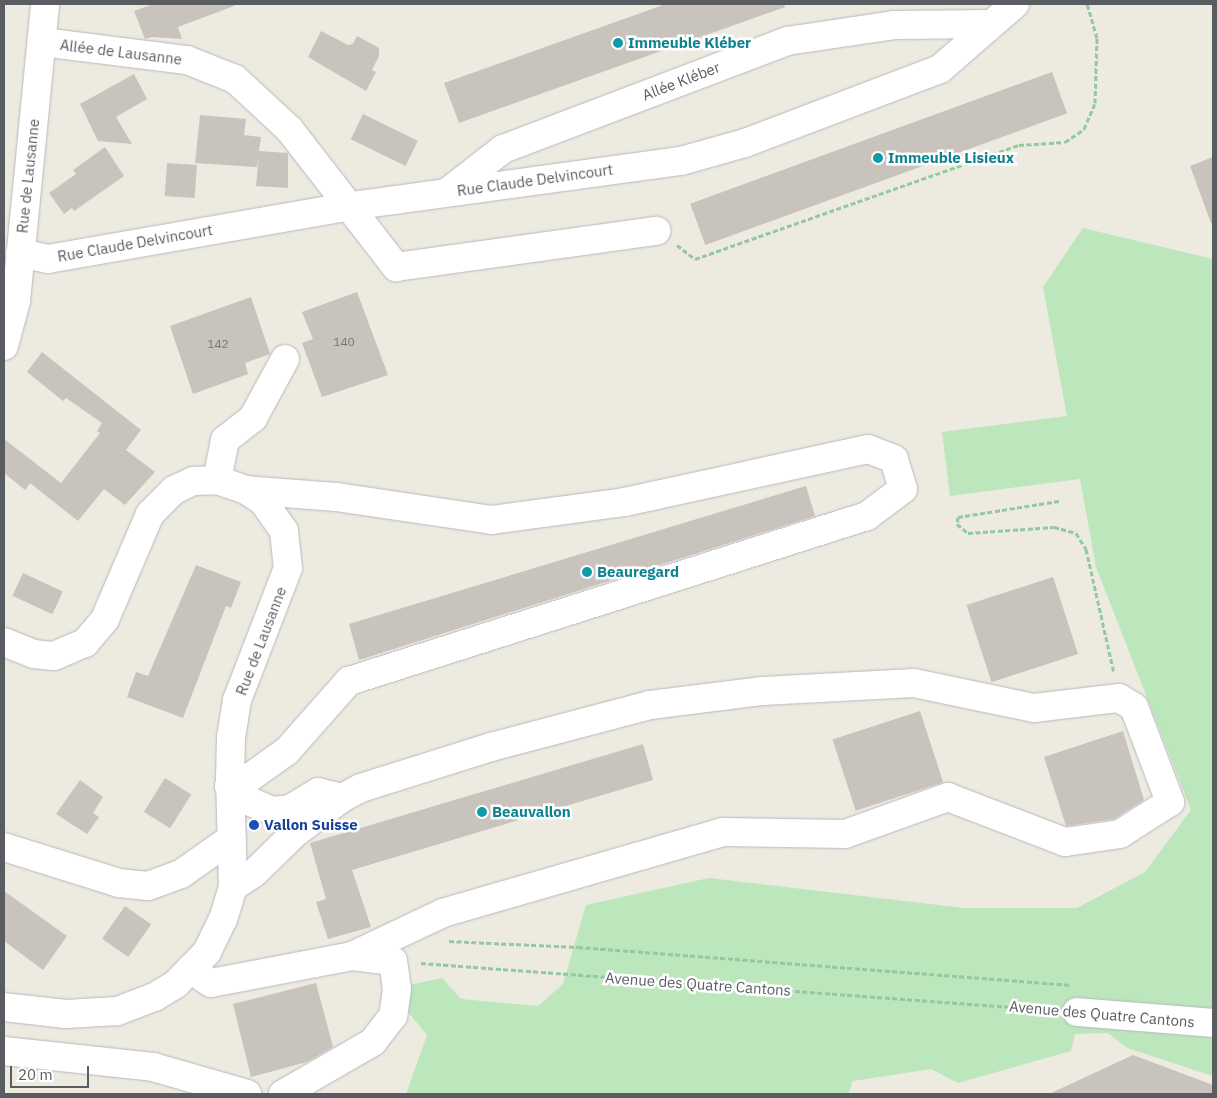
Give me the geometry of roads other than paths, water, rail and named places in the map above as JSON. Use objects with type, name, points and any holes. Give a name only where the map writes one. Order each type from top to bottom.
[{"type":"street","name":"Rue de Lausanne","points":[[4,346],[16,301],[45,4]]},
{"type":"street","name":"Rue Claude Delvincourt","points":[[20,254],[48,259],[351,206],[682,161],[745,143],[940,69],[1015,4]]},
{"type":"street","name":"Allée Kléber","points":[[448,192],[503,149],[787,41],[894,25],[992,24]]},
{"type":"street","name":"Allée de Lausanne","points":[[42,42],[187,60],[235,79],[289,129],[351,206],[396,267],[658,231]]},
{"type":"street","points":[[217,480],[225,440],[254,418],[285,359]]},
{"type":"street","points":[[246,490],[336,497],[492,520],[625,502],[868,449],[894,459],[902,489],[867,516],[349,681],[287,751],[249,778],[230,786],[251,802],[272,811],[290,809],[318,792],[342,798]]},
{"type":"street","name":"Rue de Lausanne","points":[[4,642],[34,654],[54,656],[85,643],[104,619],[150,514],[174,490],[193,481],[217,480],[246,490],[263,501],[284,531],[288,568],[237,700],[231,737],[230,786],[233,887],[215,938],[207,952],[176,984],[154,997],[117,1011],[66,1014],[4,1007]]},
{"type":"street","points":[[190,969],[211,984],[352,956],[443,913],[723,832],[845,834],[948,797],[1064,842],[1120,834],[1170,802],[1134,707],[1119,698],[1034,708],[914,683],[764,690],[660,704],[491,747],[361,788],[342,798],[233,887]]},
{"type":"street","points":[[4,847],[119,882],[148,886],[181,874],[232,838]]},
{"type":"street","points":[[283,1094],[373,1042],[393,1016],[397,989],[393,961],[352,956]]},
{"type":"street","name":"Avenue des Quatre Cantons","points":[[1078,998],[1213,1023]]},
{"type":"street","points":[[4,1051],[153,1067],[247,1094]]},
{"type":"place","name":"Immeuble Kléber","points":[[618,43]]},
{"type":"place","name":"Immeuble Lisieux","points":[[878,158]]},
{"type":"place","name":"Beauregard","points":[[587,572]]},
{"type":"place","name":"Beauvallon","points":[[482,812]]},
{"type":"place","name":"Vallon Suisse","points":[[254,825]]}]
